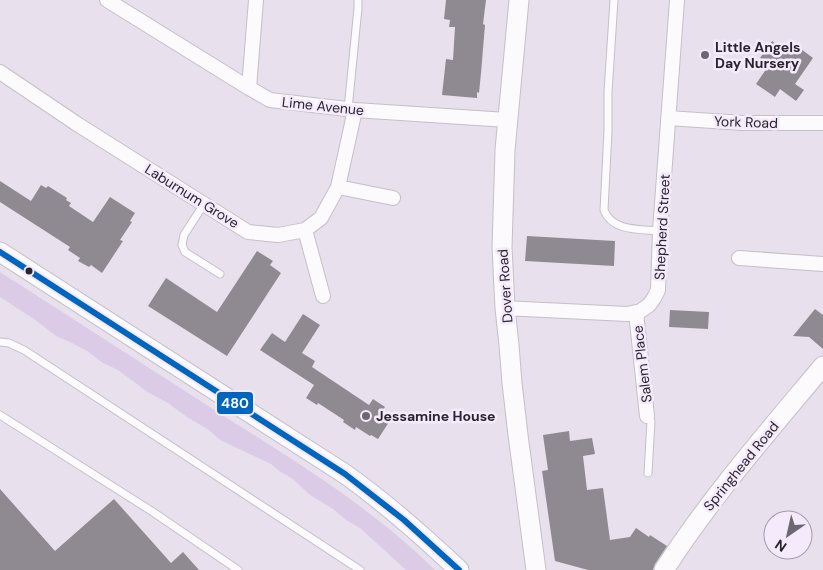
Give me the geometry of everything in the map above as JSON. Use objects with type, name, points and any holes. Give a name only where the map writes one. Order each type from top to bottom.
[{"type":"street","name":"Lime Avenue","points":[[107,0],[270,100],[351,109],[507,120]]},
{"type":"street","points":[[249,88],[256,0]]},
{"type":"street","name":"Dover Road","points":[[519,0],[507,120],[502,247],[512,383],[536,570]]},
{"type":"street","name":"Shepherd Street","points":[[636,312],[651,303],[658,290],[660,231],[677,0]]},
{"type":"street","name":"Laburnum Grove","points":[[0,72],[77,124],[248,232],[278,235],[305,230]]},
{"type":"street","points":[[323,296],[305,230],[321,218],[338,187],[351,109]]},
{"type":"street","name":"York Road","points":[[668,118],[743,123],[823,123]]},
{"type":"street","points":[[338,187],[393,198]]},
{"type":"street","points":[[0,252],[345,474],[392,510],[459,570]]},
{"type":"street","points":[[739,258],[823,264]]},
{"type":"street","points":[[505,308],[627,314],[636,312]]},
{"type":"street","name":"Salem Place","points":[[636,312],[648,416]]},
{"type":"street","name":"Springhead Road","points":[[664,570],[698,519],[728,480],[823,366]]},
{"type":"lane","points":[[351,109],[358,0]]},
{"type":"lane","points":[[614,0],[608,92],[604,210],[609,219],[622,227],[660,231]]},
{"type":"lane","points":[[204,204],[184,236],[182,245],[185,252],[220,274]]},
{"type":"lane","points":[[0,342],[8,342],[24,350],[360,570]]},
{"type":"lane","points":[[0,415],[153,512],[238,570]]},
{"type":"lane","points":[[648,416],[651,421],[648,473]]},
{"type":"shaded area","points":[[0,272],[335,488],[386,527],[435,570],[406,570],[360,528],[310,495],[293,479],[271,464],[220,440],[209,430],[149,393],[118,370],[103,363],[87,351],[56,336],[0,297]]},
{"type":"building","points":[[446,0],[486,0],[481,73],[477,98],[442,95],[446,59],[453,60],[455,27],[449,27],[450,20],[444,19]]},
{"type":"building","points":[[772,41],[791,55],[797,46],[813,58],[795,84],[804,90],[796,101],[780,89],[775,97],[756,84],[769,65],[760,58]]},
{"type":"building","points":[[0,181],[31,201],[41,185],[46,188],[48,186],[67,198],[66,200],[71,203],[69,206],[93,222],[110,197],[135,213],[130,221],[132,222],[120,240],[123,241],[102,273],[91,265],[89,267],[78,261],[80,258],[68,250],[70,247],[0,202]]},
{"type":"building","points":[[527,236],[615,241],[614,266],[525,261]]},
{"type":"building","points":[[257,251],[273,261],[270,265],[281,273],[227,356],[148,306],[166,278],[217,312]]},
{"type":"building","points":[[815,309],[823,315],[823,349],[809,337],[793,336]]},
{"type":"building","points":[[670,310],[709,312],[708,329],[669,327]]},
{"type":"building","points":[[303,314],[320,325],[302,353],[315,361],[312,367],[369,405],[373,399],[385,407],[381,413],[391,419],[378,439],[356,427],[355,430],[343,422],[344,420],[318,403],[317,405],[306,398],[314,385],[260,350],[272,333],[285,342]]},
{"type":"building","points":[[569,431],[570,441],[592,438],[595,454],[583,456],[587,490],[603,488],[610,540],[630,537],[636,528],[667,546],[653,570],[588,570],[555,561],[542,471],[548,470],[543,435]]},
{"type":"building","points":[[0,489],[55,551],[114,499],[171,563],[183,552],[199,570],[0,570]]},
{"type":"transit line","name":"480","points":[[0,252],[345,474],[404,520],[459,570]]},
{"type":"place","name":"Little Angels Day Nursery","points":[[705,55]]},
{"type":"place","name":"Jessamine House","points":[[366,416]]}]
